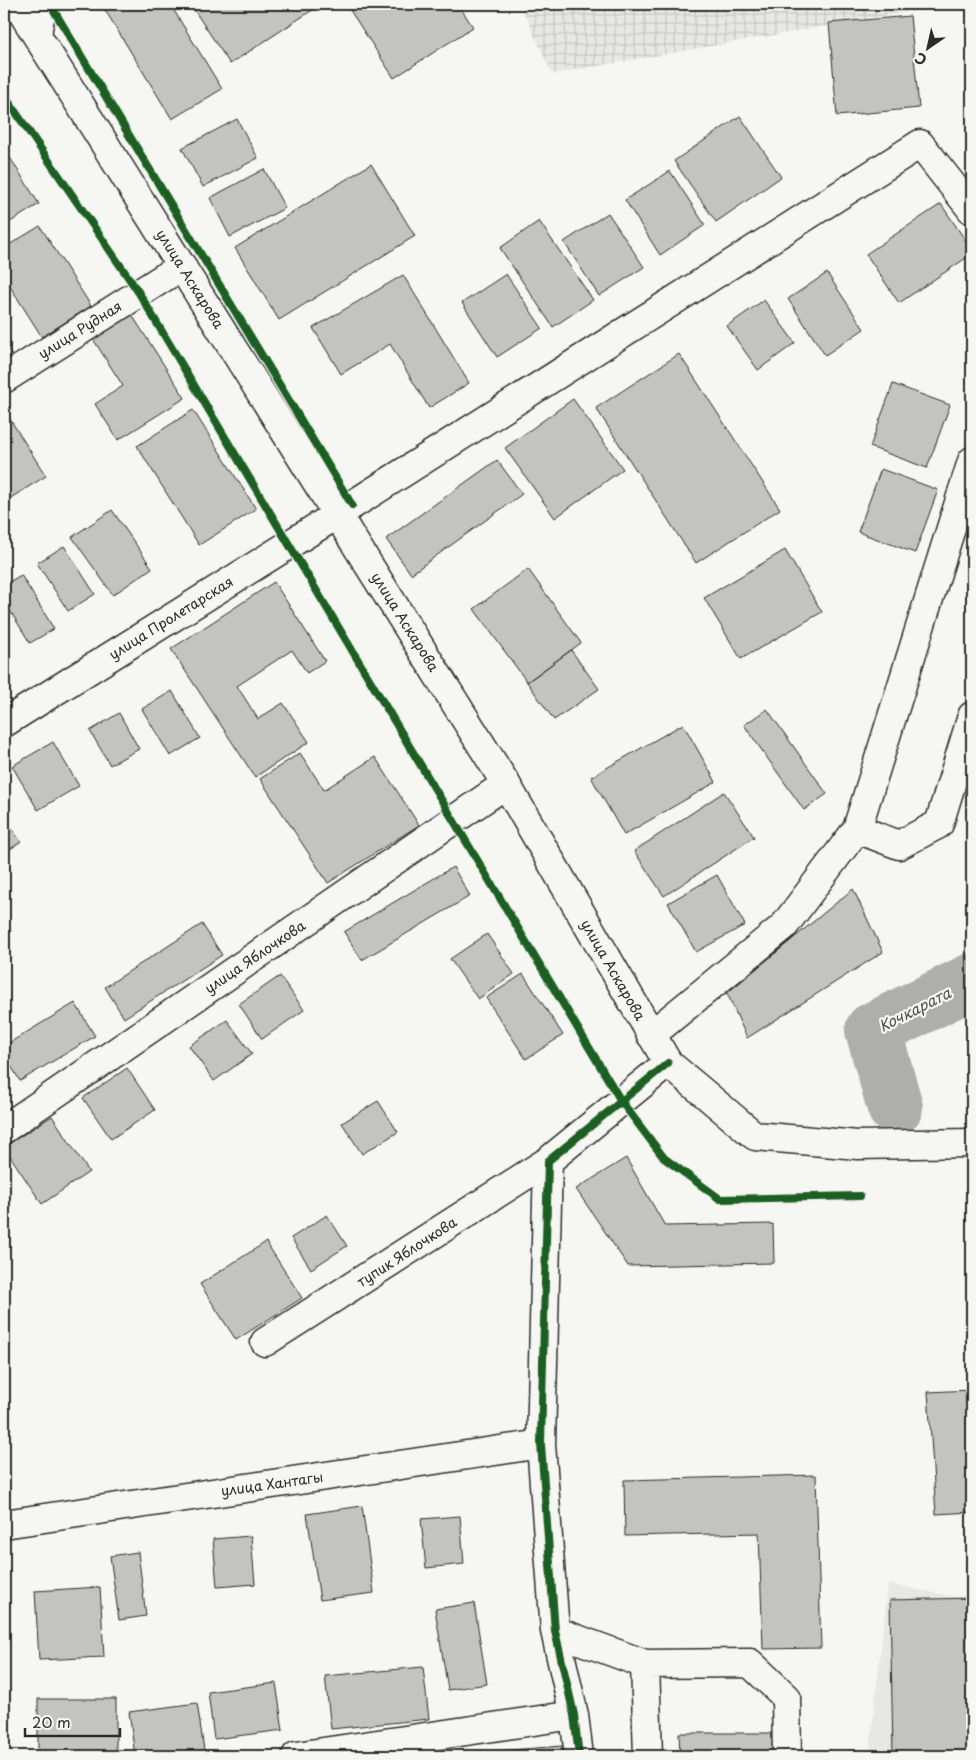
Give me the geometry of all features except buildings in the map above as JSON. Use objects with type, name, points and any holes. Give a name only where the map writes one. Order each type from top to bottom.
[{"type":"street","name":"улица Аскарова","points":[[17,4],[506,784],[668,1063],[756,1136],[858,1146],[972,1143]]},
{"type":"street","points":[[37,35],[42,4]]},
{"type":"street","name":"улица Пролетарская","points":[[4,723],[338,514],[920,144],[972,210]]},
{"type":"street","name":"улица Рудная","points":[[4,379],[182,266]]},
{"type":"street","points":[[651,1035],[784,926],[857,829],[972,461]]},
{"type":"street","points":[[857,829],[900,845],[939,824],[968,747],[972,716]]},
{"type":"street","name":"улица Яблочкова","points":[[4,1129],[506,784]]},
{"type":"street","name":"тупик Яблочкова","points":[[265,1342],[548,1161],[668,1063]]},
{"type":"street","points":[[548,1161],[541,1444],[555,1631],[574,1715],[579,1756]]},
{"type":"street","name":"улица Хантагы","points":[[4,1524],[541,1444]]},
{"type":"street","points":[[555,1631],[645,1664],[750,1662],[786,1696],[787,1756]]},
{"type":"street","points":[[645,1664],[648,1756]]},
{"type":"street","points":[[296,1756],[574,1715]]},
{"type":"shaded area","points":[[520,4],[952,4],[552,74]]},
{"type":"shaded area","points":[[888,1584],[972,1600],[972,1756],[869,1756]]},
{"type":"waterway","name":"Кочкарата","points":[[895,1107],[873,1030],[972,981]]},
{"type":"cycle path","points":[[50,4],[352,505]]},
{"type":"cycle path","points":[[4,95],[139,293],[621,1101],[664,1158],[720,1199],[860,1196]]},
{"type":"cycle path","points":[[579,1756],[574,1715],[555,1631],[541,1444],[548,1161],[668,1063]]}]
